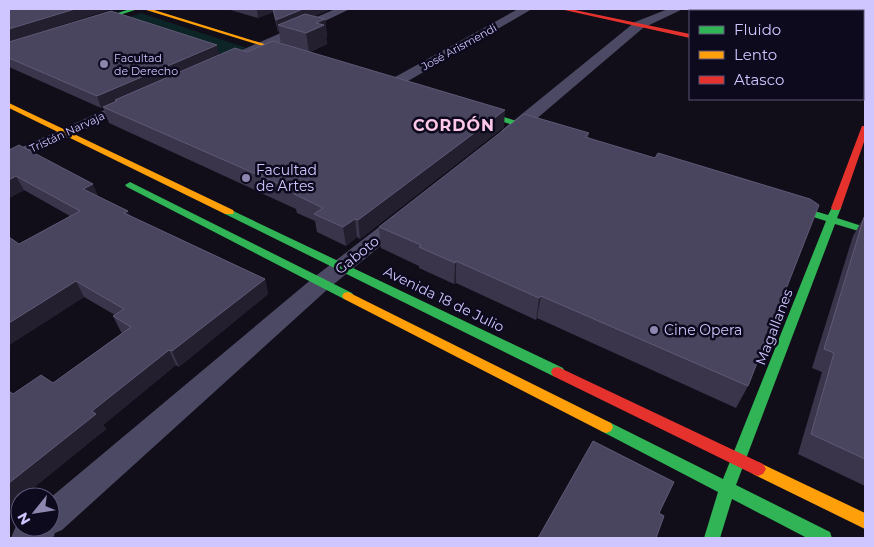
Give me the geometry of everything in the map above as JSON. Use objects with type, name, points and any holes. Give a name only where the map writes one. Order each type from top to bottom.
[{"type":"main road","points":[[72,29],[135,9]]},
{"type":"main road","points":[[146,9],[309,59]]},
{"type":"main road","points":[[563,9],[689,36]]},
{"type":"main road","points":[[386,83],[409,90]]},
{"type":"main road","points":[[455,104],[558,136]]},
{"type":"main road","name":"Avenida 18 de Julio","points":[[9,105],[65,133],[727,488],[824,538]]},
{"type":"main road","name":"Magallanes","points":[[712,538],[738,458],[832,219],[865,128]]},
{"type":"main road","points":[[39,138],[64,151]]},
{"type":"main road","name":"Avenida 18 de Julio","points":[[117,178],[738,458],[865,521]]},
{"type":"main road","points":[[766,199],[865,230]]},
{"type":"street","points":[[237,57],[344,9]]},
{"type":"street","name":"José Arismendi","points":[[386,83],[526,9]]},
{"type":"street","points":[[497,142],[639,25],[677,9]]},
{"type":"street","name":"Tristán Narvaja","points":[[9,160],[39,138],[65,133],[146,96]]},
{"type":"street","name":"Gaboto","points":[[60,510],[331,275],[419,205]]},
{"type":"green space","points":[[141,13],[247,48],[228,56],[121,20]]},
{"type":"building","points":[[9,9],[75,9],[9,29]]},
{"type":"building","points":[[273,9],[303,9],[276,20]]},
{"type":"building","name":"Facultad de Derecho","points":[[111,11],[217,45],[97,96],[9,58],[9,42]]},
{"type":"building","points":[[305,14],[325,19],[316,23],[324,25],[306,33],[278,25]]},
{"type":"building","points":[[273,41],[505,110],[358,220],[355,219],[343,227],[314,214],[323,208],[294,194],[297,192],[103,107],[235,48],[247,52]]},
{"type":"building","points":[[524,114],[589,133],[585,137],[655,158],[658,153],[810,199],[819,205],[748,386],[541,296],[539,298],[456,261],[455,263],[419,247],[421,245],[379,227]]},
{"type":"building","points":[[19,145],[93,184],[83,189],[128,211],[124,213],[265,279],[172,351],[169,350],[92,411],[96,414],[9,483],[9,391],[13,394],[41,375],[53,383],[131,327],[113,316],[124,309],[76,281],[9,323],[9,237],[19,244],[80,211],[16,176],[9,180],[9,150]]},
{"type":"building","points":[[864,217],[865,459],[811,434],[834,353],[824,349]]},
{"type":"building","points":[[593,441],[674,482],[659,513],[664,516],[656,538],[538,538]]},
{"type":"traffic: fast","points":[[84,25],[135,9]]},
{"type":"traffic: fast","points":[[468,108],[548,133]]},
{"type":"traffic: fast","points":[[130,185],[348,296]]},
{"type":"traffic: fast","points":[[778,203],[865,230]]},
{"type":"traffic: fast","points":[[712,538],[727,488],[836,208]]},
{"type":"traffic: fast","points":[[229,212],[558,372]]},
{"type":"traffic: fast","points":[[606,427],[824,538]]},
{"type":"traffic: slow","points":[[146,9],[300,56]]},
{"type":"traffic: slow","points":[[9,105],[229,212]]},
{"type":"traffic: slow","points":[[348,296],[606,427]]},
{"type":"traffic: slow","points":[[758,469],[865,521]]},
{"type":"traffic: jam","points":[[563,9],[689,36]]},
{"type":"traffic: jam","points":[[836,208],[865,128]]},
{"type":"traffic: jam","points":[[558,372],[758,469]]},
{"type":"place","name":"Facultad de Derecho","points":[[104,64]]},
{"type":"place","name":"Facultad de Artes","points":[[246,178]]},
{"type":"place","name":"Cine Opera","points":[[654,330]]},
{"type":"district","name":"CORDÓN","points":[[454,125]]}]
